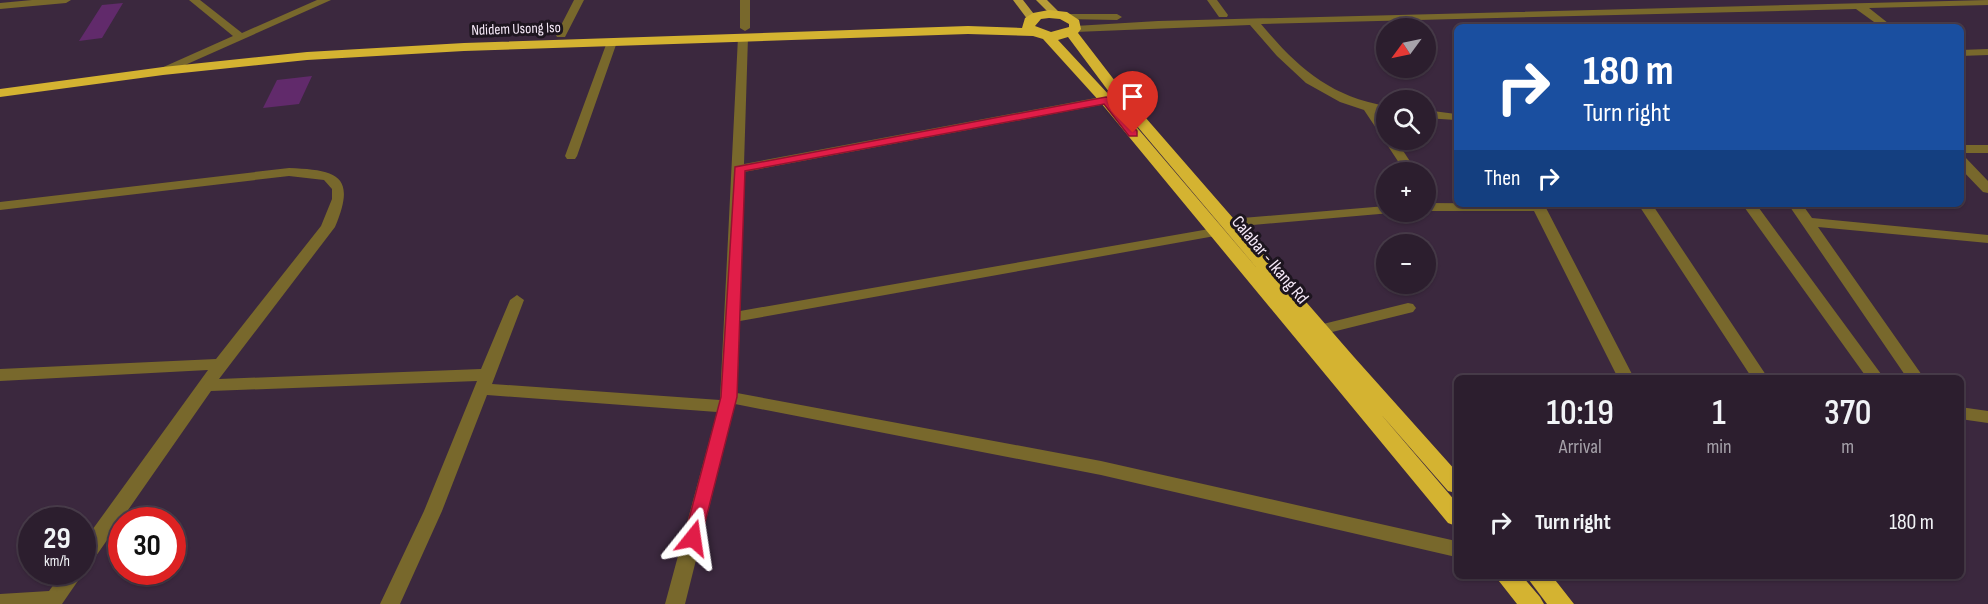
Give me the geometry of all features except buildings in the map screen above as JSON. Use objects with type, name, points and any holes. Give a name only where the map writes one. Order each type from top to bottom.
[{"type":"highway","points":[[1043,14],[1068,23],[1060,35],[1036,27],[1043,14]]},
{"type":"highway","name":"Calabar - Ikang Rd","points":[[1068,23],[1120,97],[1222,227],[1454,515]]},
{"type":"highway","name":"Ndidem Usong Iso","points":[[0,84],[193,58],[366,43],[561,35],[976,30],[1036,27]]},
{"type":"highway","name":"Calabar - Ikang Rd","points":[[1036,27],[1320,330],[1454,483]]},
{"type":"highway","name":"Ndidem Usong Iso","points":[[0,93],[164,71],[307,56],[612,42],[744,33]]},
{"type":"highway","points":[[1511,579],[1532,604]]},
{"type":"highway","points":[[1541,579],[1562,604]]},
{"type":"main road","points":[[1018,0],[1036,27]]},
{"type":"main road","points":[[1041,0],[1068,23]]},
{"type":"street","points":[[0,6],[66,0]]},
{"type":"street","points":[[194,0],[241,37]]},
{"type":"street","points":[[164,71],[326,0]]},
{"type":"street","points":[[561,35],[579,0]]},
{"type":"street","points":[[675,604],[728,402],[745,0]]},
{"type":"street","points":[[1212,0],[1223,15]]},
{"type":"street","points":[[1068,23],[1223,15],[1779,0]]},
{"type":"street","points":[[1068,23],[1253,21],[1988,2]]},
{"type":"street","points":[[1858,5],[1884,24]]},
{"type":"street","points":[[1253,21],[1284,60],[1298,72],[1337,97],[1376,109]]},
{"type":"street","points":[[571,156],[612,42]]},
{"type":"street","points":[[1964,53],[1988,52]]},
{"type":"street","points":[[739,169],[1106,100]]},
{"type":"street","points":[[1369,108],[1376,119]]},
{"type":"street","points":[[1436,115],[1454,117]]},
{"type":"street","points":[[1964,149],[1988,149]]},
{"type":"street","points":[[1964,164],[1988,189]]},
{"type":"street","points":[[0,206],[289,172],[328,176],[337,183],[340,193],[339,205],[328,227],[221,364],[96,540]]},
{"type":"street","points":[[1436,207],[1454,207]]},
{"type":"street","points":[[1539,207],[1624,375]]},
{"type":"street","points":[[1647,207],[1758,375]]},
{"type":"street","points":[[1751,207],[1874,375]]},
{"type":"street","points":[[1797,207],[1914,375]]},
{"type":"street","points":[[733,317],[1222,227],[1376,211]]},
{"type":"street","points":[[1808,222],[1988,239]]},
{"type":"street","points":[[390,604],[433,511],[517,300]]},
{"type":"street","points":[[1320,330],[1408,308]]},
{"type":"street","points":[[0,375],[221,364]]},
{"type":"street","points":[[207,385],[483,382],[728,402],[1101,468],[1454,549]]},
{"type":"street","points":[[1964,414],[1988,417]]},
{"type":"street","points":[[0,603],[53,601],[65,585]]},
{"type":"route","points":[[693,538],[729,397],[739,169],[1106,100],[1133,133]]}]
